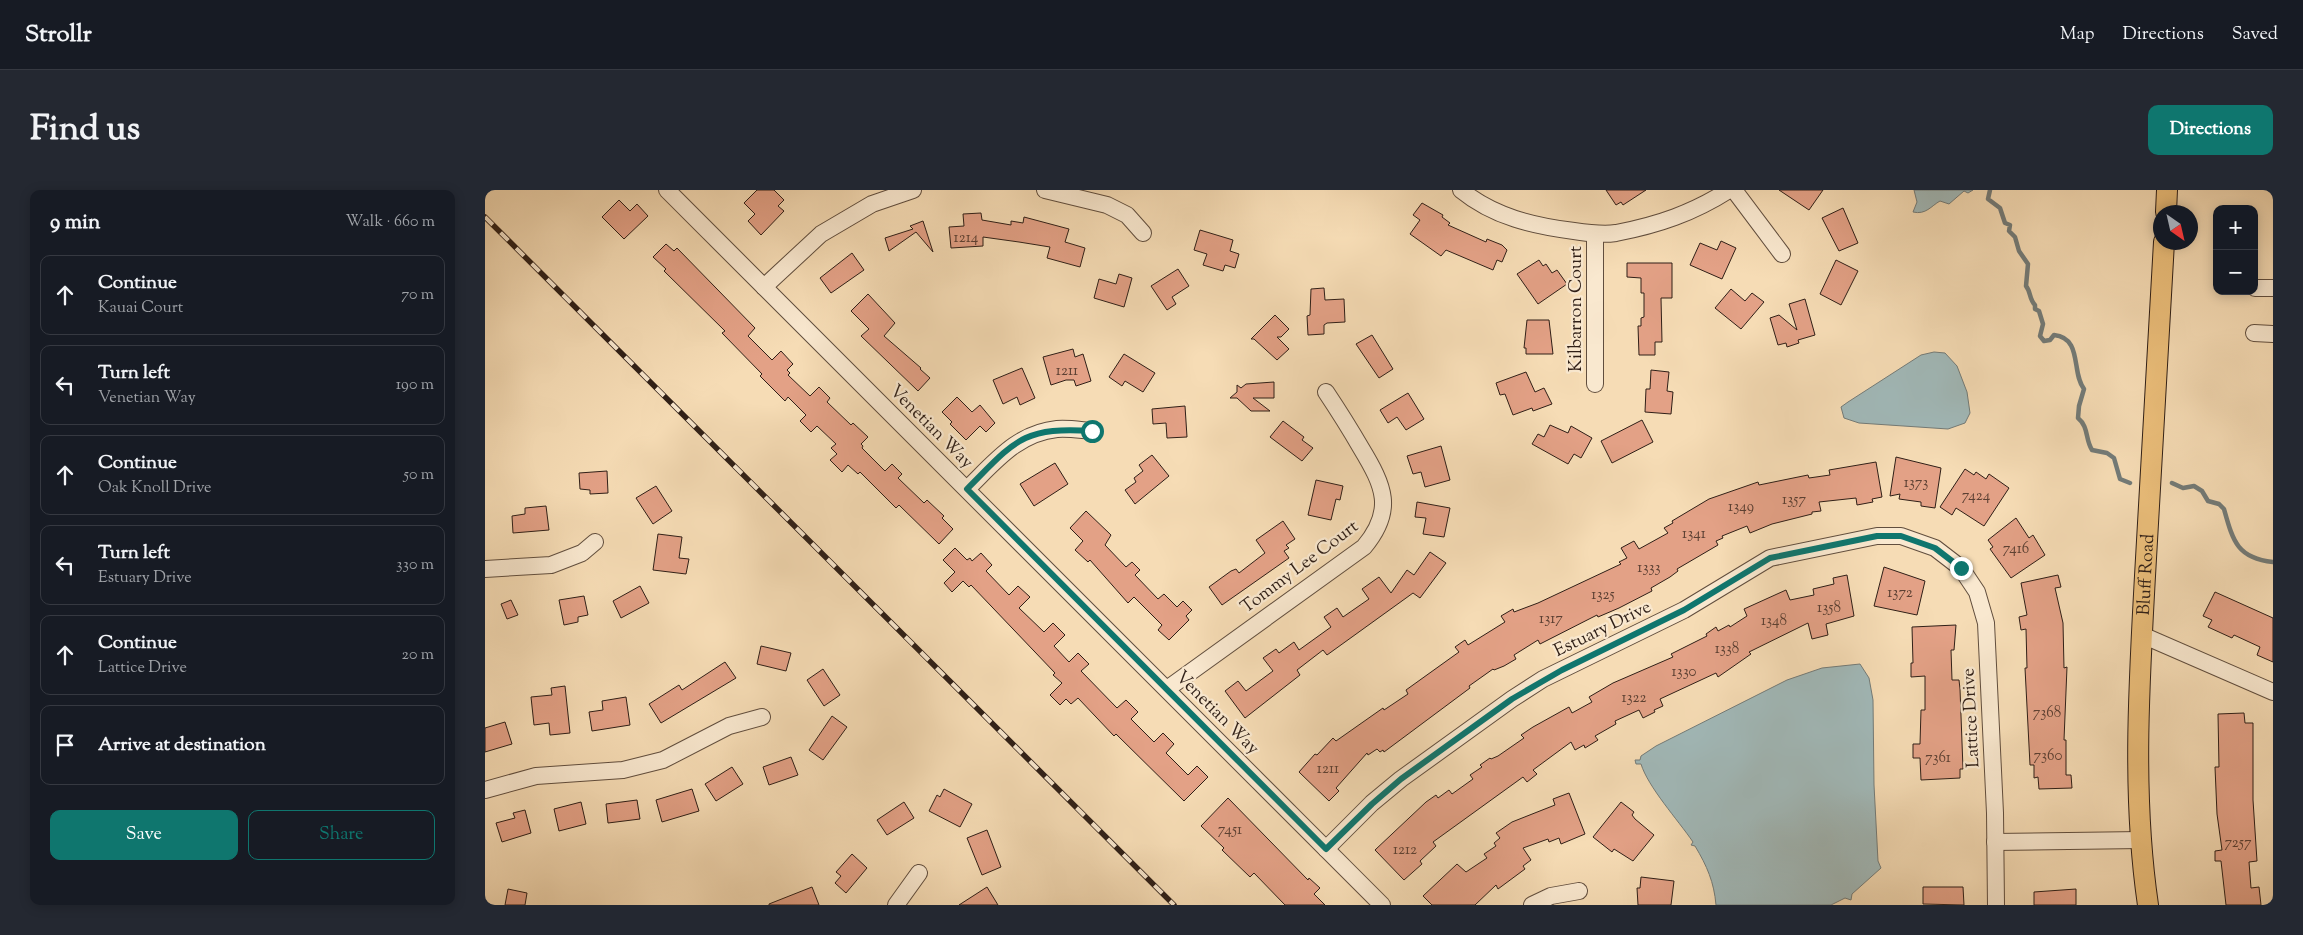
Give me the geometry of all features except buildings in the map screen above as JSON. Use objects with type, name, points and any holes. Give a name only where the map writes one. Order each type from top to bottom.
[{"type":"main road","points":[[2166,205],[2167,190]]},
{"type":"main road","name":"Bluff Road","points":[[2148,905],[2141,840],[2138,752],[2142,635],[2164,250]]},
{"type":"street","name":"Venetian Way","points":[[667,190],[1382,905]]},
{"type":"street","points":[[765,288],[821,234],[872,204],[913,190]]},
{"type":"street","points":[[1045,190],[1107,205],[1127,215],[1143,233]]},
{"type":"street","points":[[1461,190],[1500,214],[1538,227],[1595,234],[1615,233],[1680,217],[1703,207],[1729,190]]},
{"type":"street","points":[[1734,190],[1781,254]]},
{"type":"street","name":"Kilbarron Court","points":[[1595,234],[1595,384]]},
{"type":"street","points":[[2258,288],[2273,288]]},
{"type":"street","points":[[2254,333],[2273,334]]},
{"type":"street","name":"Tommy Lee Court","points":[[1167,689],[1364,547],[1377,531],[1383,504],[1380,482],[1326,392]]},
{"type":"street","points":[[967,489],[1005,451],[1023,438],[1059,429],[1092,431]]},
{"type":"street","name":"Estuary Drive","points":[[1326,849],[1372,804],[1401,779],[1524,691],[1684,610],[1770,558],[1877,536],[1901,536],[1935,548]]},
{"type":"street","points":[[485,570],[551,565],[582,554],[595,542]]},
{"type":"street","name":"Lattice Drive","points":[[1935,548],[1961,568],[1977,592],[1986,623],[1997,905]]},
{"type":"street","points":[[2142,635],[2273,692]]},
{"type":"street","points":[[485,790],[536,776],[623,770],[663,760],[729,726],[762,717]]},
{"type":"street","points":[[1995,842],[2141,840]]},
{"type":"street","points":[[895,905],[919,873]]},
{"type":"street","points":[[1532,905],[1551,896],[1579,890]]},
{"type":"water","points":[[1914,190],[1973,190],[1968,193],[1964,191],[1949,204],[1940,201],[1925,211],[1918,213],[1913,212],[1917,202]]},
{"type":"water","points":[[1934,352],[1945,353],[1957,366],[1967,392],[1970,413],[1965,423],[1948,429],[1859,423],[1844,418],[1841,407],[1921,355]]},
{"type":"water","points":[[1860,664],[1869,678],[1873,700],[1874,785],[1878,861],[1881,868],[1852,894],[1851,900],[1845,898],[1831,905],[1716,905],[1714,889],[1709,874],[1695,846],[1691,845],[1693,842],[1650,783],[1641,764],[1636,764],[1635,760],[1640,760],[1641,756],[1656,746],[1787,680],[1822,668]]},
{"type":"waterway","points":[[1990,190],[1988,199],[2000,208],[2005,223],[2010,225],[2009,231],[2015,237],[2019,251],[2028,264],[2026,286],[2035,309],[2039,311],[2043,324],[2040,336],[2044,341],[2050,340],[2054,335],[2063,338],[2069,342],[2073,349],[2080,382],[2084,389],[2078,418],[2084,425],[2090,446],[2092,450],[2107,453],[2114,458],[2120,479],[2130,483]]},
{"type":"waterway","points":[[2172,483],[2183,488],[2194,486],[2202,491],[2208,501],[2219,504],[2224,509],[2230,530],[2238,546],[2251,557],[2273,562]]},
{"type":"railway","points":[[485,217],[1174,905]]},
{"type":"route","points":[[1092,431],[1059,429],[1043,431],[1023,438],[1005,451],[967,489],[1326,849],[1372,804],[1401,779],[1530,687],[1684,610],[1770,558],[1877,536],[1901,536],[1935,548],[1961,568]]}]
